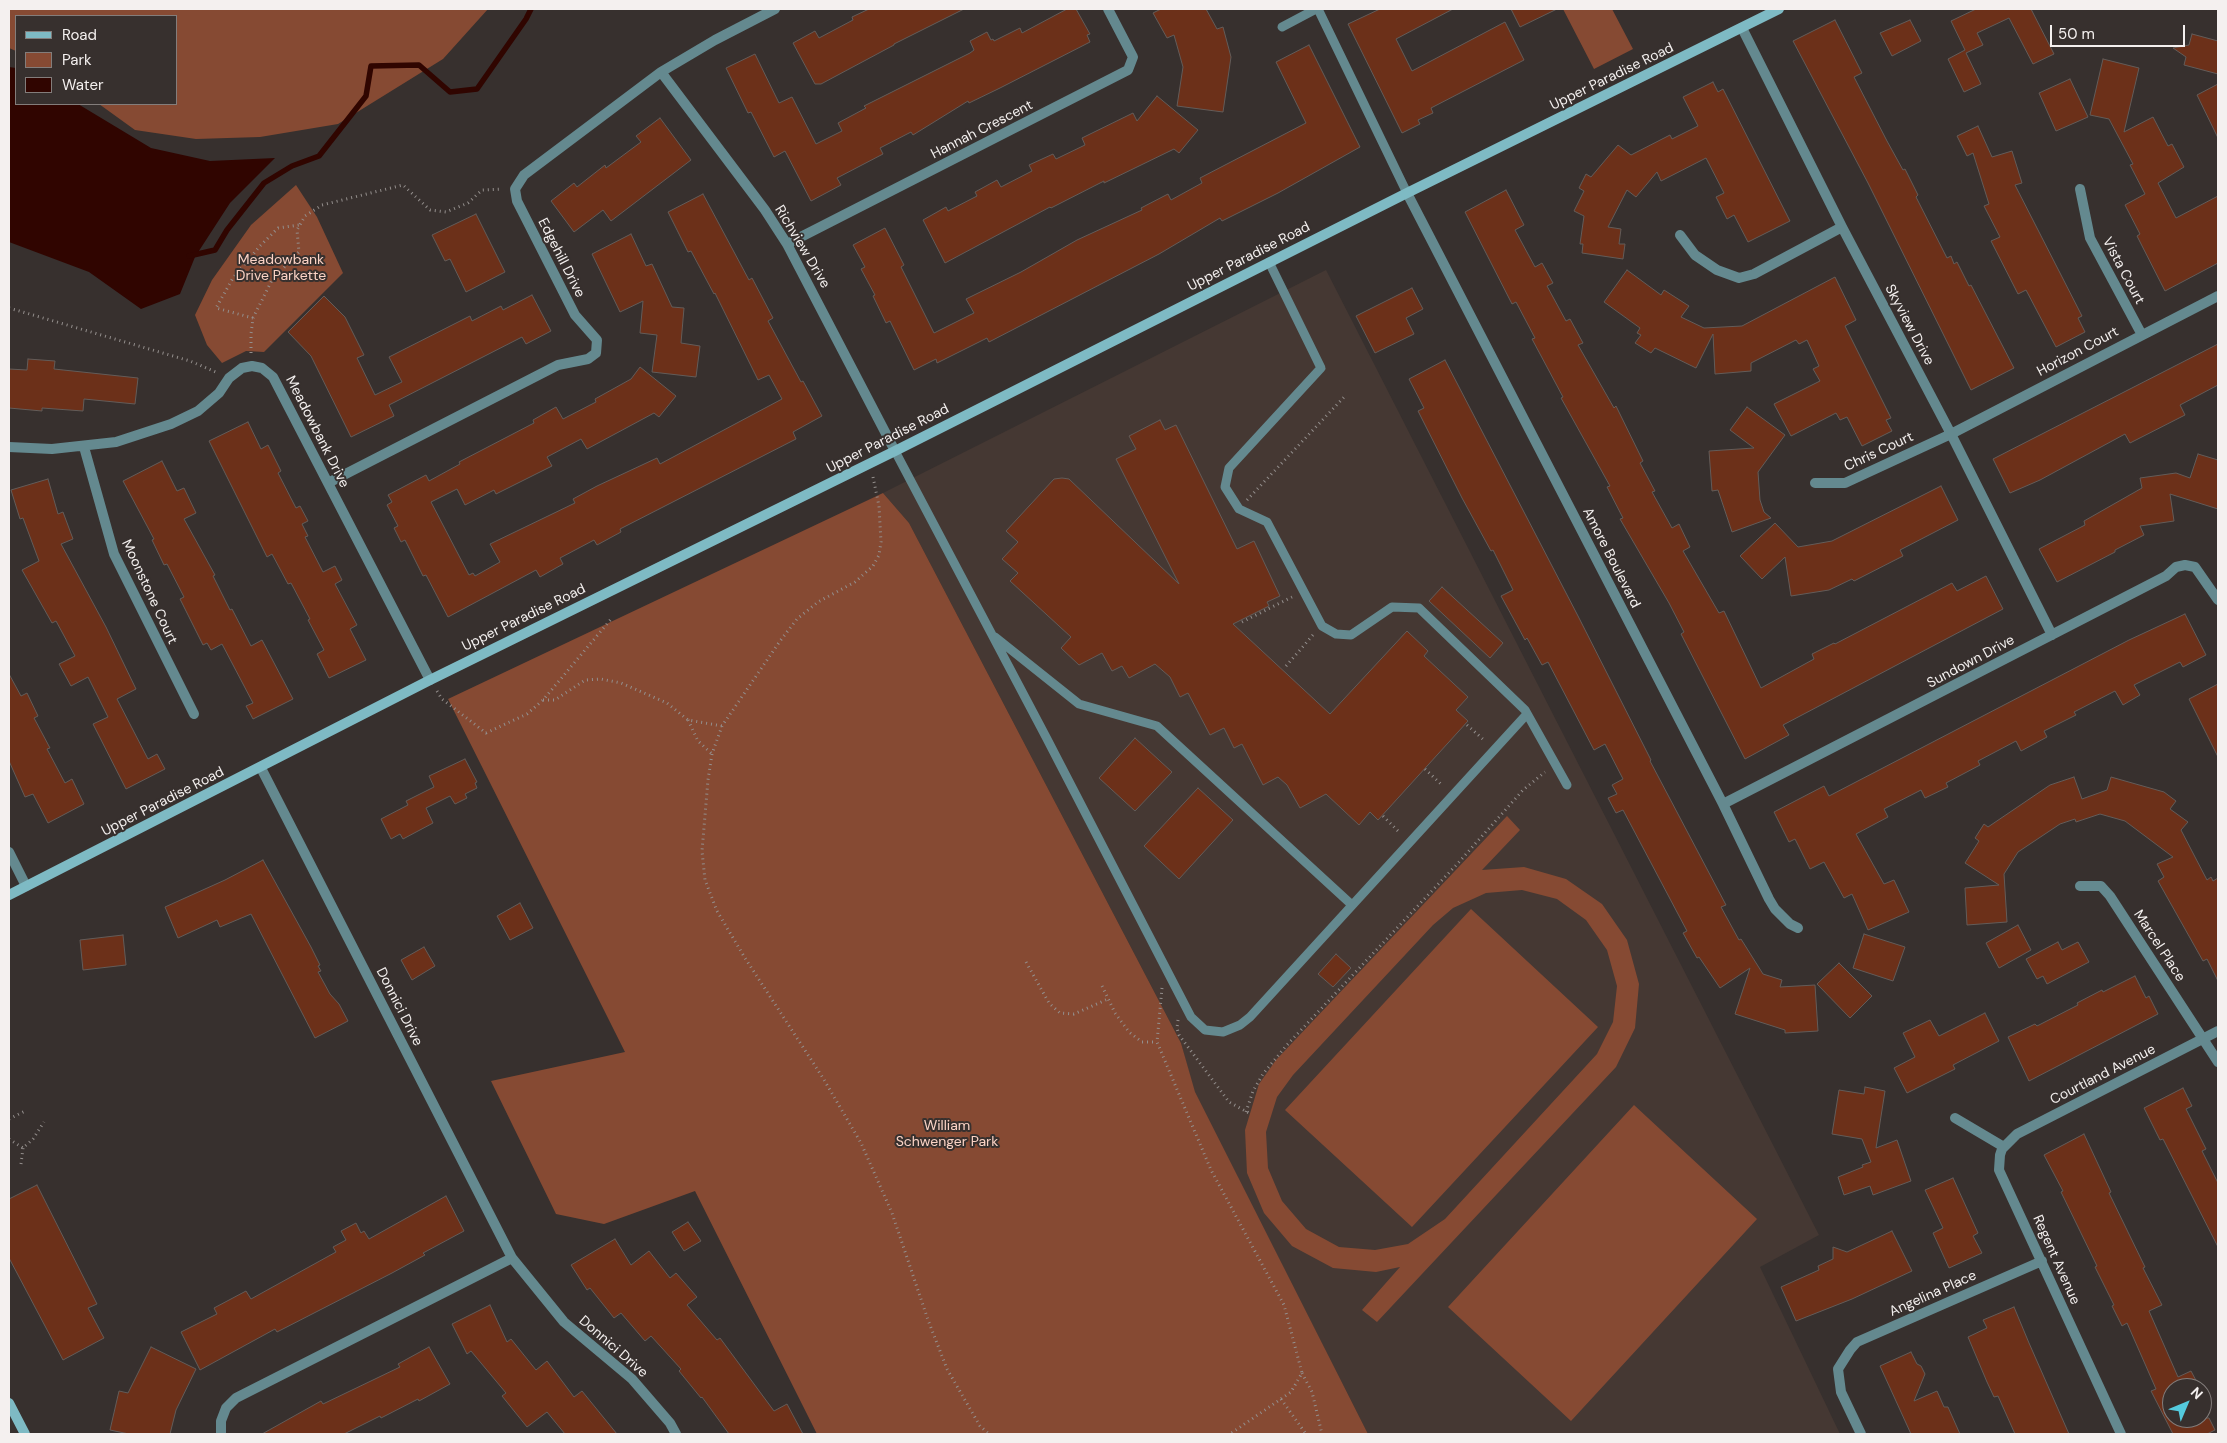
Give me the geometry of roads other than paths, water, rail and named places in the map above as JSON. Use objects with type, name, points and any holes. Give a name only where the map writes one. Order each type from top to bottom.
[{"type":"main road","name":"Upper Paradise Road","points":[[9,895],[261,768],[430,680],[895,451],[1407,193],[1779,9]]},
{"type":"main road","points":[[9,1403],[25,1434]]},
{"type":"street","points":[[661,72],[715,40],[775,9]]},
{"type":"street","name":"Hannah Crescent","points":[[788,244],[1128,70],[1133,57],[1108,9]]},
{"type":"street","name":"Skyview Drive","points":[[1742,28],[1842,227],[1952,434],[2052,634]]},
{"type":"street","name":"Edgehill Drive","points":[[328,483],[558,365],[588,359],[596,352],[597,340],[575,315],[517,201],[515,189],[524,174],[661,72]]},
{"type":"street","name":"Richview Drive","points":[[661,72],[765,210],[788,244],[895,451]]},
{"type":"street","name":"Vista Court","points":[[2080,189],[2090,238],[2142,334]]},
{"type":"street","name":"Amore Boulevard","points":[[1407,193],[1775,908],[1790,924],[1798,928]]},
{"type":"street","points":[[1680,236],[1695,255],[1717,270],[1739,278],[1754,274],[1842,227]]},
{"type":"street","name":"Horizon Court","points":[[1952,434],[2218,296]]},
{"type":"street","name":"Meadowbank Drive","points":[[84,447],[116,442],[171,424],[198,411],[219,394],[230,378],[242,368],[252,366],[262,368],[274,377],[430,680]]},
{"type":"street","name":"Chris Court","points":[[1816,483],[1845,483],[1952,434]]},
{"type":"street","points":[[9,447],[52,449],[84,447]]},
{"type":"street","name":"Moonstone Court","points":[[84,447],[114,554],[194,714]]},
{"type":"street","name":"Sundown Drive","points":[[1722,804],[2166,576],[2176,567],[2185,565],[2195,567],[2218,600]]},
{"type":"street","name":"Donnici Drive","points":[[261,768],[512,1258],[564,1322],[632,1379],[670,1423],[676,1434]]},
{"type":"street","points":[[9,852],[26,886]]},
{"type":"street","name":"Marcel Place","points":[[2080,886],[2101,886],[2110,896],[2218,1062]]},
{"type":"street","name":"Courtland Avenue","points":[[2004,1147],[2017,1134],[2218,1031]]},
{"type":"street","points":[[1955,1118],[2004,1147]]},
{"type":"street","name":"Regent Avenue","points":[[2004,1147],[2000,1154],[1999,1170],[2121,1434]]},
{"type":"street","points":[[221,1434],[220,1421],[226,1408],[236,1398],[512,1258]]},
{"type":"street","name":"Angelina Place","points":[[1861,1434],[1842,1392],[1838,1369],[1857,1342],[2042,1261]]},
{"type":"lane","points":[[1282,27],[1317,9],[1407,193]]},
{"type":"lane","points":[[1269,262],[1322,368],[1229,468],[1225,487],[1239,509],[1267,522],[1322,626],[1336,634],[1351,635],[1392,607],[1419,608],[1527,714],[1567,785]]},
{"type":"lane","points":[[895,451],[1186,1007],[1196,1023],[1208,1031],[1223,1032],[1240,1025],[1250,1018],[1527,714]]},
{"type":"lane","points":[[991,633],[1079,704],[1157,726],[1352,906]]},
{"type":"water","points":[[9,67],[15,68],[15,105],[80,105],[151,148],[210,161],[275,158],[230,203],[195,257],[180,294],[141,309],[89,272],[9,242]]},
{"type":"waterway","points":[[189,256],[215,250],[227,230],[264,183],[292,166],[319,156],[366,96],[371,66],[419,65],[450,92],[477,89],[531,9]]},
{"type":"park label","name":"Meadowbank Drive Parkette","points":[[281,268]]},
{"type":"park label","name":"William Schwenger Park","points":[[947,1134]]}]
